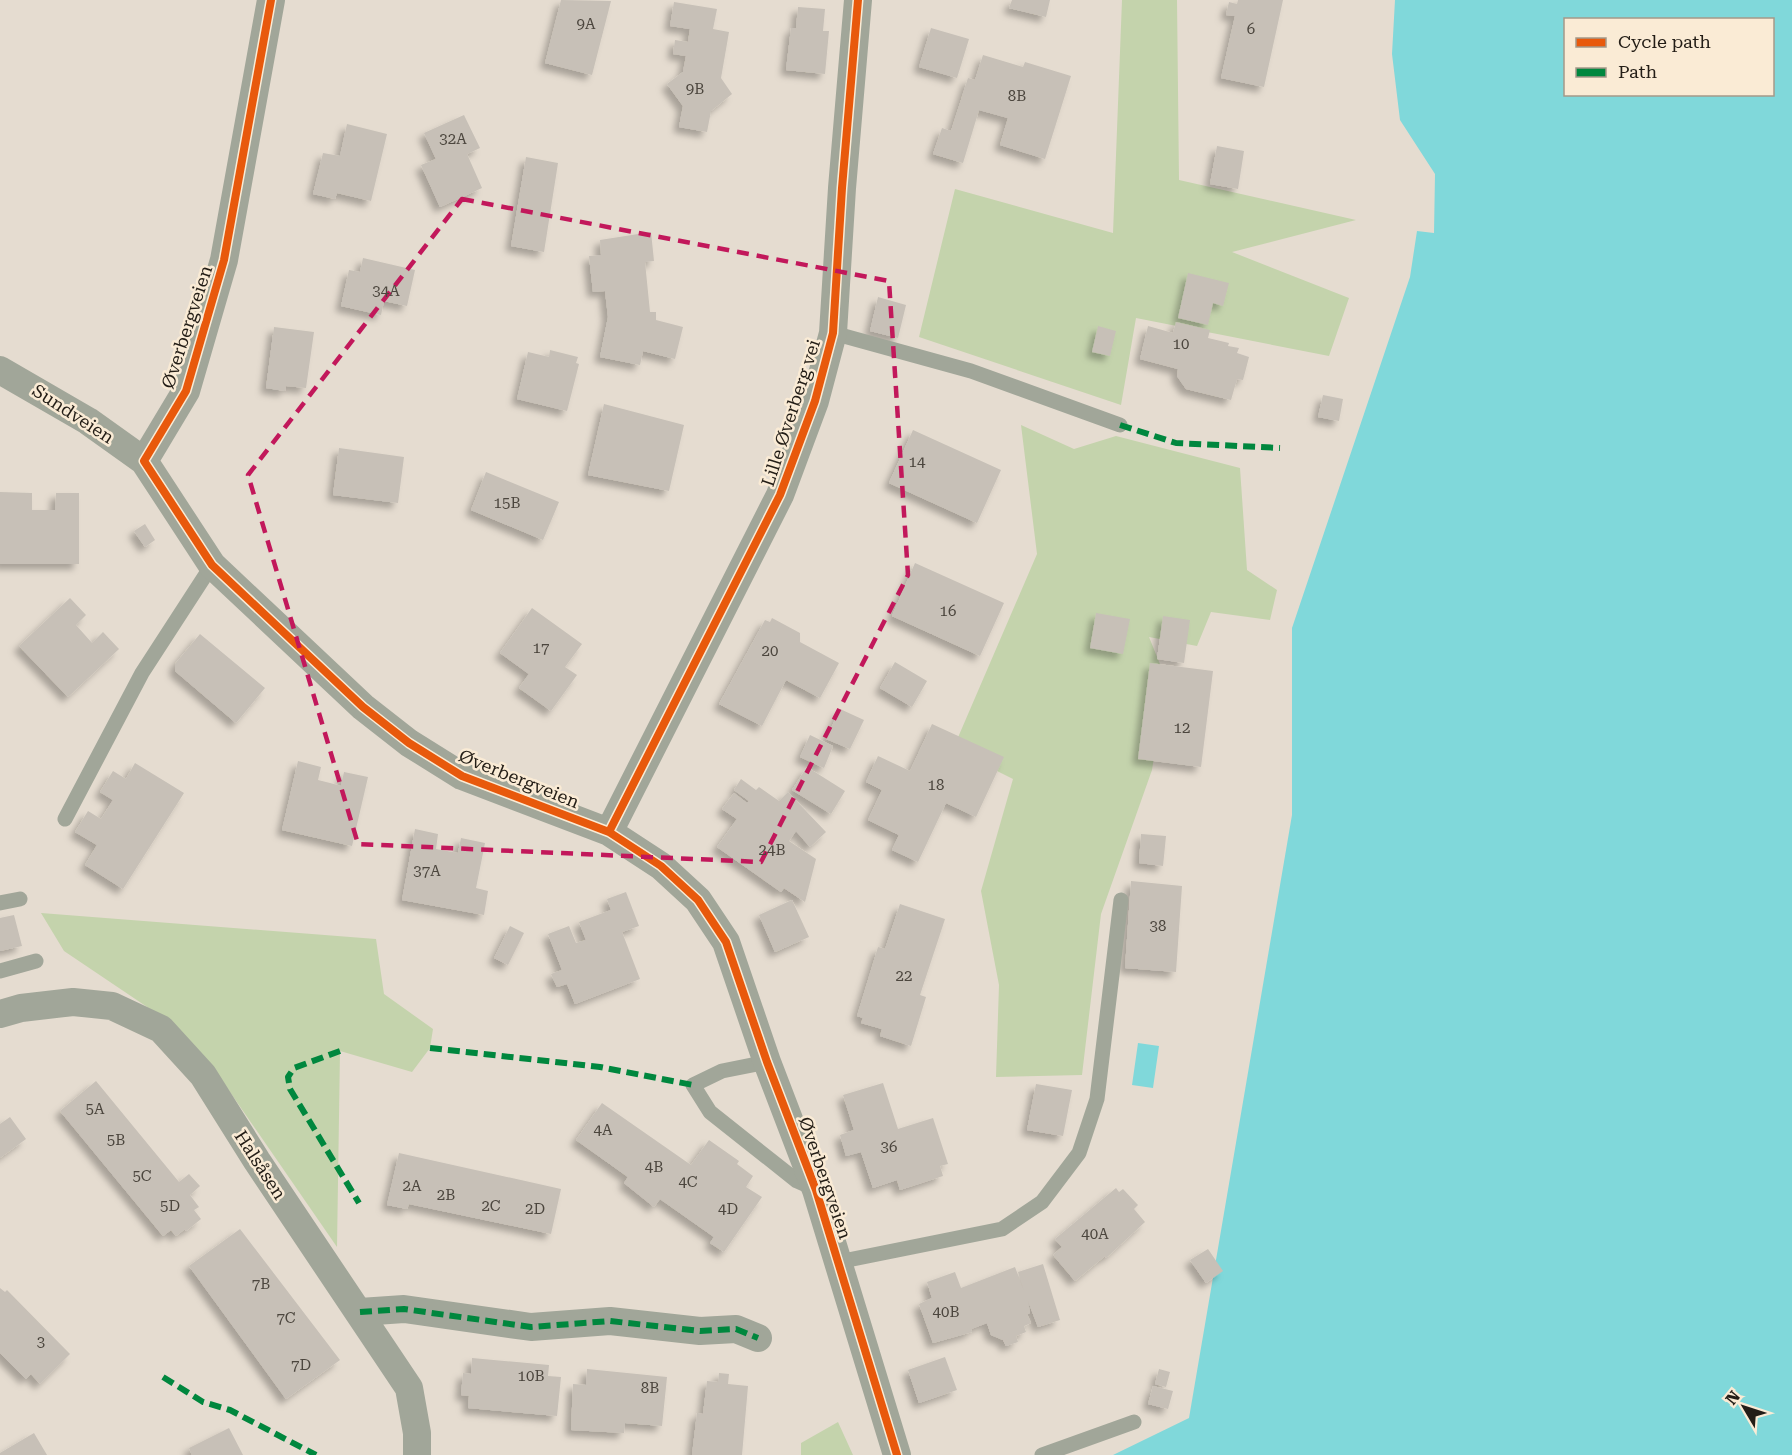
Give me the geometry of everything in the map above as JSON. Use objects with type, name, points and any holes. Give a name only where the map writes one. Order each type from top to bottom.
[{"type":"street","name":"Øverbergveien","points":[[271,0],[224,261],[186,391],[144,461],[212,565],[363,707],[409,742],[462,776],[609,832],[661,866],[698,900],[726,942],[767,1062],[816,1190],[897,1455]]},
{"type":"street","name":"Lille Øverberg vei","points":[[609,832],[780,495],[814,400],[833,333],[842,188],[858,0]]},
{"type":"street","name":"Sundveien","points":[[0,370],[88,421],[144,461]]},
{"type":"street","name":"Halsåsen","points":[[0,1014],[21,1008],[73,1002],[112,1006],[160,1029],[203,1075],[257,1161],[409,1388],[417,1433],[417,1455]]},
{"type":"street","points":[[360,1312],[404,1309],[531,1327],[610,1321],[700,1331],[736,1329],[758,1338]]},
{"type":"lane","points":[[833,333],[970,371],[1120,425]]},
{"type":"lane","points":[[65,819],[142,673],[212,565]]},
{"type":"lane","points":[[0,903],[20,899]]},
{"type":"lane","points":[[838,1262],[1002,1229],[1042,1202],[1079,1153],[1096,1099],[1120,900]]},
{"type":"lane","points":[[0,971],[36,961]]},
{"type":"lane","points":[[767,1062],[722,1071],[693,1085],[710,1112],[797,1181],[816,1190]]},
{"type":"lane","points":[[1042,1455],[1134,1422]]},
{"type":"highlighted area","points":[[462,199],[889,281],[908,575],[761,862],[358,844],[248,475]]},
{"type":"green space","points":[[1122,0],[1177,0],[1179,180],[1356,220],[1232,252],[1349,298],[1329,356],[1136,318],[1121,405],[919,337],[955,189],[1113,233]]},
{"type":"green space","points":[[1021,425],[1074,449],[1116,436],[1240,468],[1247,570],[1277,590],[1270,620],[1211,612],[1197,646],[1149,637],[1166,679],[1152,770],[1101,914],[1082,1075],[996,1077],[999,985],[981,891],[1013,779],[953,749],[1037,554]]},
{"type":"green space","points":[[41,913],[376,939],[384,994],[433,1029],[430,1048],[412,1072],[340,1051],[337,1247],[212,1066],[162,1017],[64,951]]},
{"type":"green space","points":[[838,1422],[853,1455],[801,1455],[801,1443]]},
{"type":"water","points":[[1395,0],[1792,0],[1792,1455],[1113,1455],[1189,1418],[1292,815],[1292,628],[1410,277],[1417,231],[1434,233],[1435,174],[1400,120],[1392,54]]},
{"type":"water","points":[[1138,1043],[1159,1046],[1153,1088],[1132,1085]]},
{"type":"building","points":[[561,0],[611,1],[592,75],[545,63]]},
{"type":"building","points":[[1012,0],[1050,0],[1046,17],[1009,8]]},
{"type":"building","points":[[1238,0],[1283,0],[1264,87],[1221,78],[1235,16],[1226,15],[1229,2],[1237,4]]},
{"type":"building","points":[[674,2],[717,9],[713,29],[729,32],[721,78],[732,94],[711,111],[707,132],[679,127],[683,106],[667,84],[683,72],[686,56],[673,54],[675,40],[688,42],[690,29],[670,26]]},
{"type":"building","points":[[798,7],[825,9],[823,31],[829,31],[825,74],[786,70],[791,28],[796,28]]},
{"type":"building","points":[[931,28],[969,39],[957,78],[919,67]]},
{"type":"building","points":[[983,55],[1023,67],[1025,62],[1071,76],[1045,159],[1000,145],[1008,118],[979,110],[963,163],[933,154],[942,128],[951,131],[968,78],[975,80]]},
{"type":"building","points":[[464,115],[480,148],[467,154],[482,188],[440,207],[421,165],[436,159],[424,133]]},
{"type":"building","points":[[347,124],[387,134],[371,201],[337,193],[335,199],[313,194],[323,153],[340,156]]},
{"type":"building","points":[[1217,146],[1244,151],[1238,189],[1210,184]]},
{"type":"building","points":[[526,157],[558,163],[544,252],[511,246]]},
{"type":"building","points":[[651,232],[654,261],[645,262],[650,312],[656,312],[656,320],[683,327],[675,359],[643,351],[640,365],[600,357],[608,317],[605,291],[593,292],[589,256],[601,255],[600,240]]},
{"type":"building","points":[[363,258],[415,270],[407,306],[384,301],[381,315],[341,306],[349,270],[360,272]]},
{"type":"building","points":[[1188,273],[1229,283],[1223,306],[1213,303],[1208,325],[1178,318]]},
{"type":"building","points":[[878,297],[906,305],[898,338],[870,331]]},
{"type":"building","points":[[1176,322],[1210,330],[1208,338],[1229,343],[1228,346],[1239,348],[1237,353],[1249,357],[1243,380],[1237,379],[1231,400],[1186,389],[1177,376],[1178,369],[1140,359],[1148,326],[1173,333]]},
{"type":"building","points":[[1098,326],[1116,331],[1110,356],[1092,352]]},
{"type":"building","points":[[274,327],[314,332],[306,388],[286,386],[285,391],[266,388]]},
{"type":"building","points":[[550,350],[578,357],[576,363],[579,364],[567,411],[517,399],[528,352],[549,357]]},
{"type":"building","points":[[1323,395],[1343,399],[1339,421],[1318,417]]},
{"type":"building","points":[[604,404],[684,425],[669,491],[588,475]]},
{"type":"building","points":[[913,430],[1001,470],[977,523],[889,483]]},
{"type":"building","points":[[339,448],[404,457],[398,503],[333,495]]},
{"type":"building","points":[[486,472],[559,502],[543,540],[471,510]]},
{"type":"building","points":[[0,492],[32,493],[32,510],[55,510],[56,493],[79,493],[79,564],[0,564]]},
{"type":"building","points":[[145,524],[155,540],[145,547],[134,531]]},
{"type":"building","points":[[915,563],[1004,603],[980,656],[892,616]]},
{"type":"building","points":[[70,598],[86,615],[76,625],[92,643],[103,632],[119,649],[68,697],[19,646]]},
{"type":"building","points":[[532,608],[582,644],[565,667],[577,675],[551,711],[519,688],[529,674],[500,653]]},
{"type":"building","points":[[1096,613],[1130,619],[1123,654],[1090,648]]},
{"type":"building","points":[[1163,616],[1190,620],[1184,663],[1157,659]]},
{"type":"building","points":[[772,618],[800,633],[800,642],[839,663],[820,698],[786,680],[762,726],[719,704],[765,620],[770,622]]},
{"type":"building","points":[[200,634],[265,688],[236,723],[175,671],[175,664]]},
{"type":"building","points":[[895,662],[927,681],[912,707],[880,688]]},
{"type":"building","points":[[1150,663],[1213,671],[1201,767],[1138,759]]},
{"type":"building","points":[[840,709],[864,720],[850,749],[826,739]]},
{"type":"building","points":[[932,724],[1004,757],[976,817],[946,803],[918,862],[892,850],[899,835],[868,820],[882,790],[866,782],[878,756],[910,771]]},
{"type":"building","points":[[810,735],[833,746],[824,768],[800,757]]},
{"type":"building","points":[[298,761],[321,767],[318,780],[341,786],[344,772],[368,777],[352,846],[282,830]]},
{"type":"building","points":[[135,763],[184,793],[123,889],[85,865],[97,845],[75,832],[88,811],[101,819],[113,800],[100,792],[113,771],[126,779]]},
{"type":"building","points":[[807,767],[845,791],[831,814],[792,790]]},
{"type":"building","points":[[741,779],[756,790],[759,787],[779,801],[788,792],[826,832],[810,847],[796,831],[789,841],[816,859],[805,902],[784,888],[781,892],[717,847],[737,819],[722,809],[734,793],[747,803],[749,801],[734,790]]},
{"type":"building","points":[[415,829],[438,834],[436,849],[458,853],[461,838],[485,843],[476,888],[488,891],[484,915],[402,900]]},
{"type":"building","points":[[1141,834],[1166,836],[1163,866],[1139,863]]},
{"type":"building","points":[[1131,881],[1182,886],[1176,972],[1125,968]]},
{"type":"building","points":[[626,892],[639,926],[622,932],[640,979],[575,1004],[567,984],[557,987],[551,974],[562,970],[548,934],[569,926],[576,943],[586,940],[579,922],[611,910],[607,899]]},
{"type":"building","points":[[792,900],[809,937],[775,952],[759,915]]},
{"type":"building","points":[[900,904],[945,919],[920,995],[926,997],[911,1046],[880,1036],[882,1029],[861,1023],[863,1018],[857,1016],[878,947],[885,949]]},
{"type":"building","points":[[14,915],[22,946],[0,951],[0,918]]},
{"type":"building","points":[[510,926],[524,933],[508,965],[494,958]]},
{"type":"building","points":[[96,1081],[179,1182],[189,1174],[200,1186],[190,1195],[199,1207],[194,1210],[201,1219],[186,1231],[185,1229],[176,1236],[171,1230],[163,1236],[60,1111]]},
{"type":"building","points":[[883,1083],[898,1129],[933,1118],[948,1164],[940,1166],[943,1176],[900,1190],[897,1180],[873,1188],[861,1152],[846,1156],[840,1135],[854,1130],[843,1095]]},
{"type":"building","points":[[1036,1084],[1072,1090],[1063,1136],[1027,1130]]},
{"type":"building","points":[[602,1103],[691,1165],[709,1140],[739,1161],[737,1164],[753,1176],[746,1187],[762,1197],[724,1252],[710,1243],[714,1237],[660,1199],[654,1207],[624,1183],[628,1177],[576,1140]]},
{"type":"building","points":[[10,1117],[26,1139],[0,1158],[0,1124]]},
{"type":"building","points":[[399,1153],[561,1189],[551,1234],[409,1204],[407,1209],[387,1205]]},
{"type":"building","points":[[1116,1188],[1119,1192],[1123,1189],[1138,1205],[1134,1209],[1145,1222],[1106,1258],[1105,1256],[1075,1281],[1053,1255],[1062,1247],[1055,1239]]},
{"type":"building","points":[[240,1229],[340,1360],[286,1399],[189,1266]]},
{"type":"building","points":[[1208,1249],[1223,1271],[1206,1283],[1190,1260]]},
{"type":"building","points":[[1043,1264],[1060,1320],[1038,1327],[1028,1301],[1030,1313],[1027,1314],[1031,1323],[1024,1326],[1026,1332],[1016,1336],[1018,1342],[1006,1346],[1003,1340],[991,1335],[987,1323],[971,1329],[972,1332],[933,1343],[919,1304],[932,1298],[927,1282],[955,1272],[961,1288],[1015,1267],[1024,1291],[1018,1272]]},
{"type":"building","points":[[0,1288],[5,1292],[7,1290],[70,1354],[40,1384],[31,1374],[26,1379],[0,1353]]},
{"type":"building","points":[[945,1357],[957,1390],[919,1403],[908,1370]]},
{"type":"building","points":[[472,1358],[549,1365],[548,1376],[561,1377],[557,1416],[468,1408],[469,1396],[461,1395],[463,1373],[471,1374]]},
{"type":"building","points":[[587,1369],[667,1377],[662,1426],[625,1423],[624,1433],[571,1430],[573,1384],[586,1385]]},
{"type":"building","points":[[1159,1369],[1170,1372],[1166,1387],[1155,1384]]},
{"type":"building","points":[[719,1373],[729,1374],[728,1384],[748,1386],[742,1455],[692,1455],[697,1413],[703,1414],[707,1381],[718,1382]]},
{"type":"building","points":[[1153,1386],[1173,1391],[1168,1409],[1148,1404]]},
{"type":"building","points":[[229,1428],[243,1455],[192,1455],[189,1448]]},
{"type":"building","points":[[34,1433],[47,1455],[0,1455],[0,1453]]},
{"type":"marked path","points":[[1120,425],[1176,443],[1280,448]]},
{"type":"marked path","points":[[430,1048],[600,1067],[693,1085]]},
{"type":"marked path","points":[[340,1051],[294,1068],[288,1077],[290,1089],[359,1203]]},
{"type":"marked path","points":[[360,1312],[404,1309],[531,1327],[610,1321],[700,1331],[736,1329],[758,1338]]},
{"type":"marked path","points":[[163,1377],[203,1402],[230,1410],[316,1455]]},
{"type":"cycle path","points":[[271,0],[224,260],[186,391],[144,461],[212,565],[363,707],[409,743],[462,776],[609,832],[661,866],[698,900],[726,942],[767,1062],[816,1190],[897,1455]]},
{"type":"cycle path","points":[[609,832],[780,495],[815,401],[833,333],[842,188],[858,0]]}]
